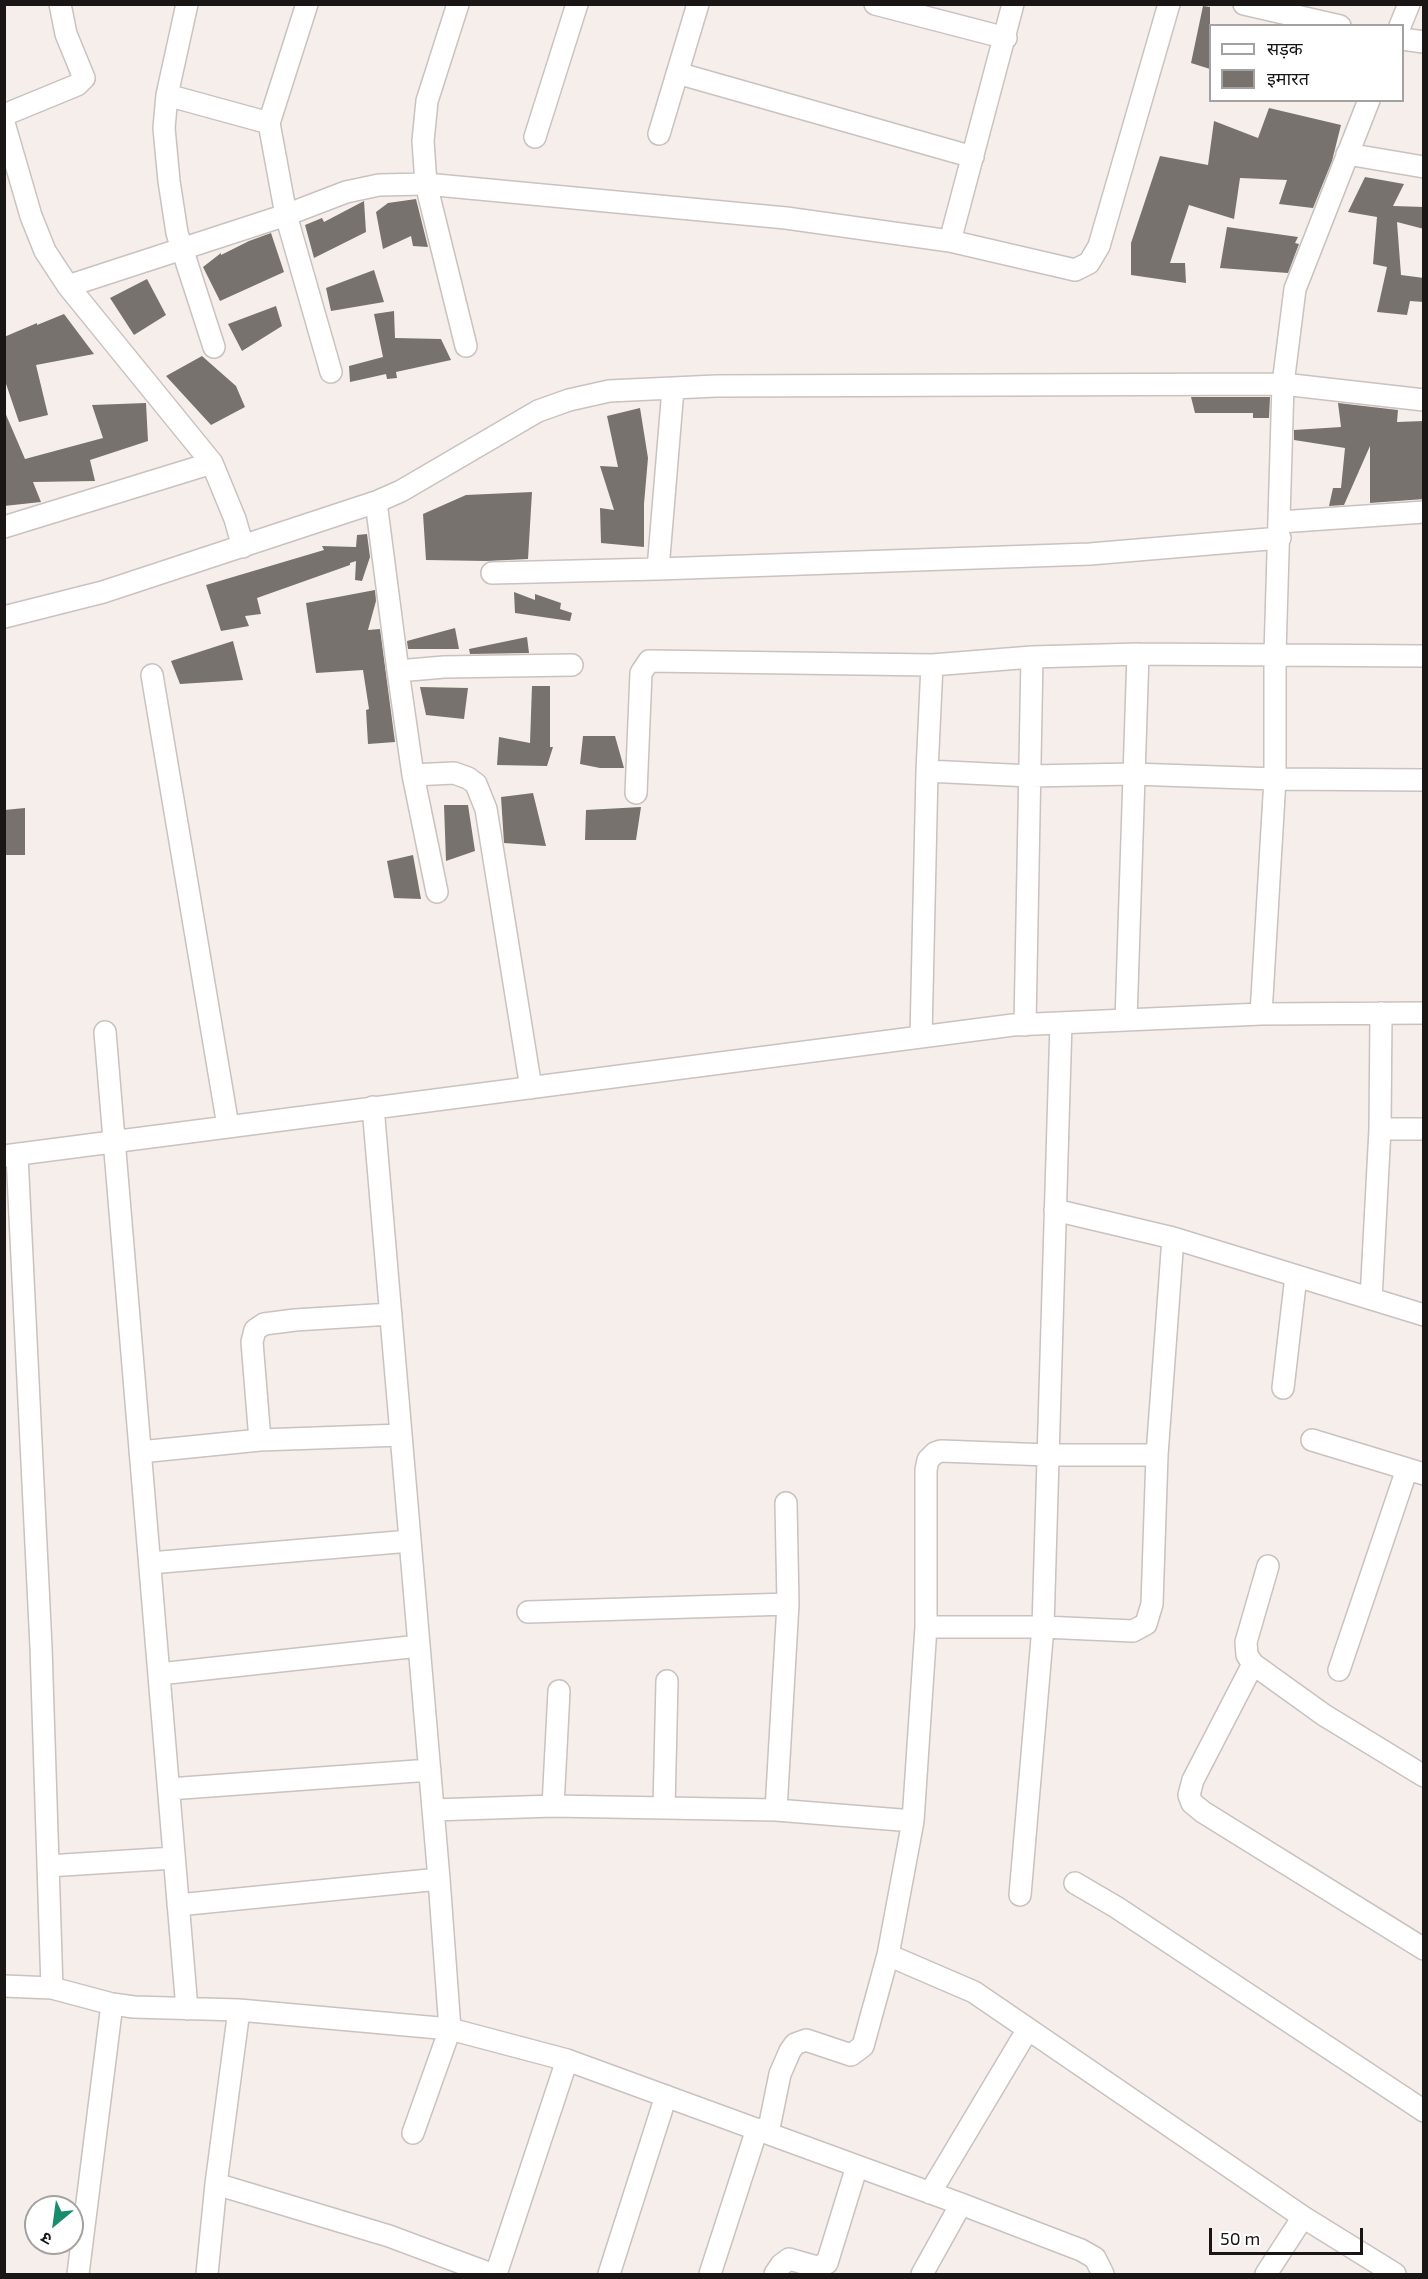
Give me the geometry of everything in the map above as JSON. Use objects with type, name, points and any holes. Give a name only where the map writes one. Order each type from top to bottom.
[{"type":"street","points":[[4,115],[77,85],[84,78],[66,34],[60,4]]},
{"type":"street","points":[[187,4],[167,95],[164,128],[177,233],[214,347]]},
{"type":"street","points":[[307,4],[269,123],[286,215],[331,372]]},
{"type":"street","points":[[458,4],[427,101],[423,141],[426,184],[466,346]]},
{"type":"street","points":[[535,137],[578,4]]},
{"type":"street","points":[[659,134],[698,4]]},
{"type":"street","points":[[875,4],[1006,38]]},
{"type":"street","points":[[950,242],[1006,38],[1013,4]]},
{"type":"street","points":[[68,286],[286,215],[346,192],[379,185],[426,184],[786,218],[950,242],[1075,270],[1089,263],[1099,246],[1169,4]]},
{"type":"street","points":[[1244,4],[1331,24]]},
{"type":"street","points":[[1401,24],[1409,4]]},
{"type":"street","points":[[1404,39],[1424,42]]},
{"type":"street","points":[[677,73],[973,157]]},
{"type":"street","points":[[167,95],[269,123]]},
{"type":"street","points":[[1261,1014],[1275,779],[1275,654],[1282,384],[1295,289],[1368,102]]},
{"type":"street","points":[[4,123],[31,216],[45,251],[68,286],[212,463],[235,519],[243,547]]},
{"type":"street","points":[[1347,154],[1424,167]]},
{"type":"street","points":[[4,617],[103,592],[376,502],[401,491],[537,411],[569,400],[609,391],[716,386],[1282,384],[1424,400]]},
{"type":"street","points":[[658,569],[673,389]]},
{"type":"street","points":[[4,526],[212,463]]},
{"type":"street","points":[[376,502],[413,775],[437,892]]},
{"type":"street","points":[[492,573],[1090,554],[1424,512]]},
{"type":"street","points":[[1126,1020],[1138,654]]},
{"type":"street","points":[[636,793],[641,673],[649,661],[932,665],[1032,657],[1138,654],[1424,656]]},
{"type":"street","points":[[1025,1024],[1032,657]]},
{"type":"street","points":[[398,671],[444,667],[572,665]]},
{"type":"street","points":[[921,1037],[927,771],[932,665]]},
{"type":"street","points":[[152,675],[228,1126]]},
{"type":"street","points":[[927,771],[1029,776],[1133,774],[1275,779],[1424,780]]},
{"type":"street","points":[[413,775],[454,773],[473,780],[479,790],[486,809],[531,1088]]},
{"type":"street","points":[[1371,1299],[1380,1129],[1381,1013]]},
{"type":"street","points":[[52,1988],[41,1647],[11,1155],[1025,1024],[1261,1014],[1424,1013]]},
{"type":"street","points":[[1020,1895],[1042,1627],[1061,1023]]},
{"type":"street","points":[[105,1032],[187,2009]]},
{"type":"street","points":[[374,1107],[450,2029],[413,2133]]},
{"type":"street","points":[[1380,1129],[1424,1129]]},
{"type":"street","points":[[1055,1209],[1173,1238],[1424,1315]]},
{"type":"street","points":[[926,1627],[1042,1627],[1133,1631],[1146,1624],[1152,1604],[1157,1455],[1173,1238]]},
{"type":"street","points":[[1283,1388],[1296,1276]]},
{"type":"street","points":[[260,1440],[252,1342],[255,1330],[264,1324],[295,1320],[391,1314]]},
{"type":"street","points":[[140,1452],[260,1440],[401,1436]]},
{"type":"street","points":[[1312,1440],[1415,1472],[1339,1670]]},
{"type":"street","points":[[710,2274],[790,2051],[795,2044],[806,2040],[851,2055],[856,2054],[863,2046],[888,1954],[913,1821],[926,1627],[928,1460],[941,1451],[1048,1455],[1157,1455]]},
{"type":"street","points":[[776,1810],[788,1604],[786,1503]]},
{"type":"street","points":[[150,1563],[410,1541]]},
{"type":"street","points":[[1268,1566],[1246,1642],[1247,1655],[1253,1664],[1324,1715],[1424,1776]]},
{"type":"street","points":[[528,1612],[788,1604]]},
{"type":"street","points":[[159,1674],[419,1646]]},
{"type":"street","points":[[1253,1664],[1193,1780],[1189,1796],[1192,1803],[1424,1949]]},
{"type":"street","points":[[664,1808],[667,1681]]},
{"type":"street","points":[[553,1806],[558,1691]]},
{"type":"street","points":[[168,1789],[430,1770]]},
{"type":"street","points":[[433,1810],[553,1806],[776,1810],[913,1821]]},
{"type":"street","points":[[48,1866],[174,1858]]},
{"type":"street","points":[[178,1905],[439,1879]]},
{"type":"street","points":[[1075,1883],[1116,1907],[1424,2111]]},
{"type":"street","points":[[888,1954],[974,1992],[1303,2217],[1395,2274]]},
{"type":"street","points":[[4,1986],[52,1988],[112,2004],[134,2007],[239,2010],[450,2029],[567,2060],[961,2204],[1081,2250],[1095,2258],[1103,2274]]},
{"type":"street","points":[[78,2274],[112,2004]]},
{"type":"street","points":[[207,2274],[216,2184],[239,2010]]},
{"type":"street","points":[[930,2193],[1028,2029]]},
{"type":"street","points":[[496,2274],[567,2060]]},
{"type":"street","points":[[609,2274],[666,2096]]},
{"type":"street","points":[[775,2274],[789,2259],[817,2267],[827,2263],[857,2166]]},
{"type":"street","points":[[216,2184],[389,2236],[491,2274]]},
{"type":"street","points":[[922,2274],[961,2204]]},
{"type":"street","points":[[1266,2274],[1303,2217]]},
{"type":"building","points":[[1203,6],[1210,7],[1209,69],[1191,63]]},
{"type":"building","points":[[1269,108],[1341,125],[1332,161],[1313,208],[1279,204],[1287,180],[1240,178],[1234,219],[1189,205],[1170,263],[1185,263],[1186,283],[1131,275],[1131,243],[1160,156],[1208,165],[1214,121],[1258,138]]},
{"type":"building","points":[[1365,177],[1404,184],[1393,206],[1424,207],[1424,229],[1397,222],[1401,275],[1424,278],[1424,302],[1410,301],[1407,315],[1377,312],[1387,267],[1373,264],[1377,217],[1348,212]]},
{"type":"building","points":[[416,199],[428,247],[413,246],[411,236],[383,249],[376,212],[388,203]]},
{"type":"building","points":[[364,201],[366,232],[314,258],[305,225],[322,218],[324,222]]},
{"type":"building","points":[[1227,227],[1298,237],[1295,243],[1299,244],[1288,273],[1220,268]]},
{"type":"building","points":[[271,233],[284,272],[220,301],[203,267],[221,253],[221,255]]},
{"type":"building","points":[[374,270],[384,302],[331,311],[326,288]]},
{"type":"building","points":[[147,279],[166,315],[134,335],[110,298]]},
{"type":"building","points":[[276,306],[282,326],[242,351],[228,324]]},
{"type":"building","points":[[394,311],[395,338],[441,339],[451,360],[396,372],[397,378],[387,379],[386,374],[350,382],[349,366],[383,357],[374,314]]},
{"type":"building","points":[[64,314],[94,354],[36,365],[48,415],[19,422],[4,378],[4,337]]},
{"type":"building","points":[[202,356],[236,386],[245,407],[211,425],[166,376]]},
{"type":"building","points":[[1191,397],[1270,397],[1269,418],[1253,418],[1253,413],[1195,413]]},
{"type":"building","points":[[146,403],[148,441],[90,460],[95,481],[33,482],[41,502],[4,506],[4,410],[25,459],[103,438],[92,405]]},
{"type":"building","points":[[1338,403],[1398,410],[1397,422],[1424,421],[1424,499],[1370,503],[1370,446],[1344,505],[1329,506],[1333,488],[1341,488],[1345,448],[1294,440],[1294,430],[1341,427]]},
{"type":"building","points":[[640,408],[648,458],[644,504],[644,547],[601,543],[600,508],[614,510],[600,466],[618,467],[607,416]]},
{"type":"building","points":[[532,492],[528,559],[426,560],[423,514],[466,495]]},
{"type":"building","points":[[367,534],[370,557],[362,581],[355,580],[356,561],[350,563],[350,565],[257,598],[261,614],[245,616],[249,626],[221,631],[206,585],[324,550],[322,546],[356,547],[357,535]]},
{"type":"building","points":[[375,590],[376,601],[368,630],[380,629],[395,742],[368,744],[366,710],[369,709],[363,670],[316,673],[306,603]]},
{"type":"building","points":[[514,592],[535,600],[535,594],[561,603],[560,609],[572,613],[570,621],[515,613]]},
{"type":"building","points":[[455,628],[459,649],[408,649],[407,641]]},
{"type":"building","points":[[527,637],[529,653],[470,654],[469,649]]},
{"type":"building","points":[[233,641],[243,680],[180,684],[171,661]]},
{"type":"building","points":[[532,686],[550,686],[550,747],[553,747],[547,766],[497,765],[499,737],[530,743]]},
{"type":"building","points":[[420,687],[468,688],[464,719],[426,715]]},
{"type":"building","points":[[583,736],[615,736],[624,768],[600,768],[580,764]]},
{"type":"building","points":[[533,793],[546,846],[504,843],[501,797]]},
{"type":"building","points":[[444,805],[468,805],[475,851],[446,861]]},
{"type":"building","points":[[641,807],[636,840],[585,840],[586,810]]},
{"type":"building","points":[[25,808],[25,855],[4,855],[4,810]]},
{"type":"building","points":[[413,855],[421,899],[394,898],[387,861]]}]
